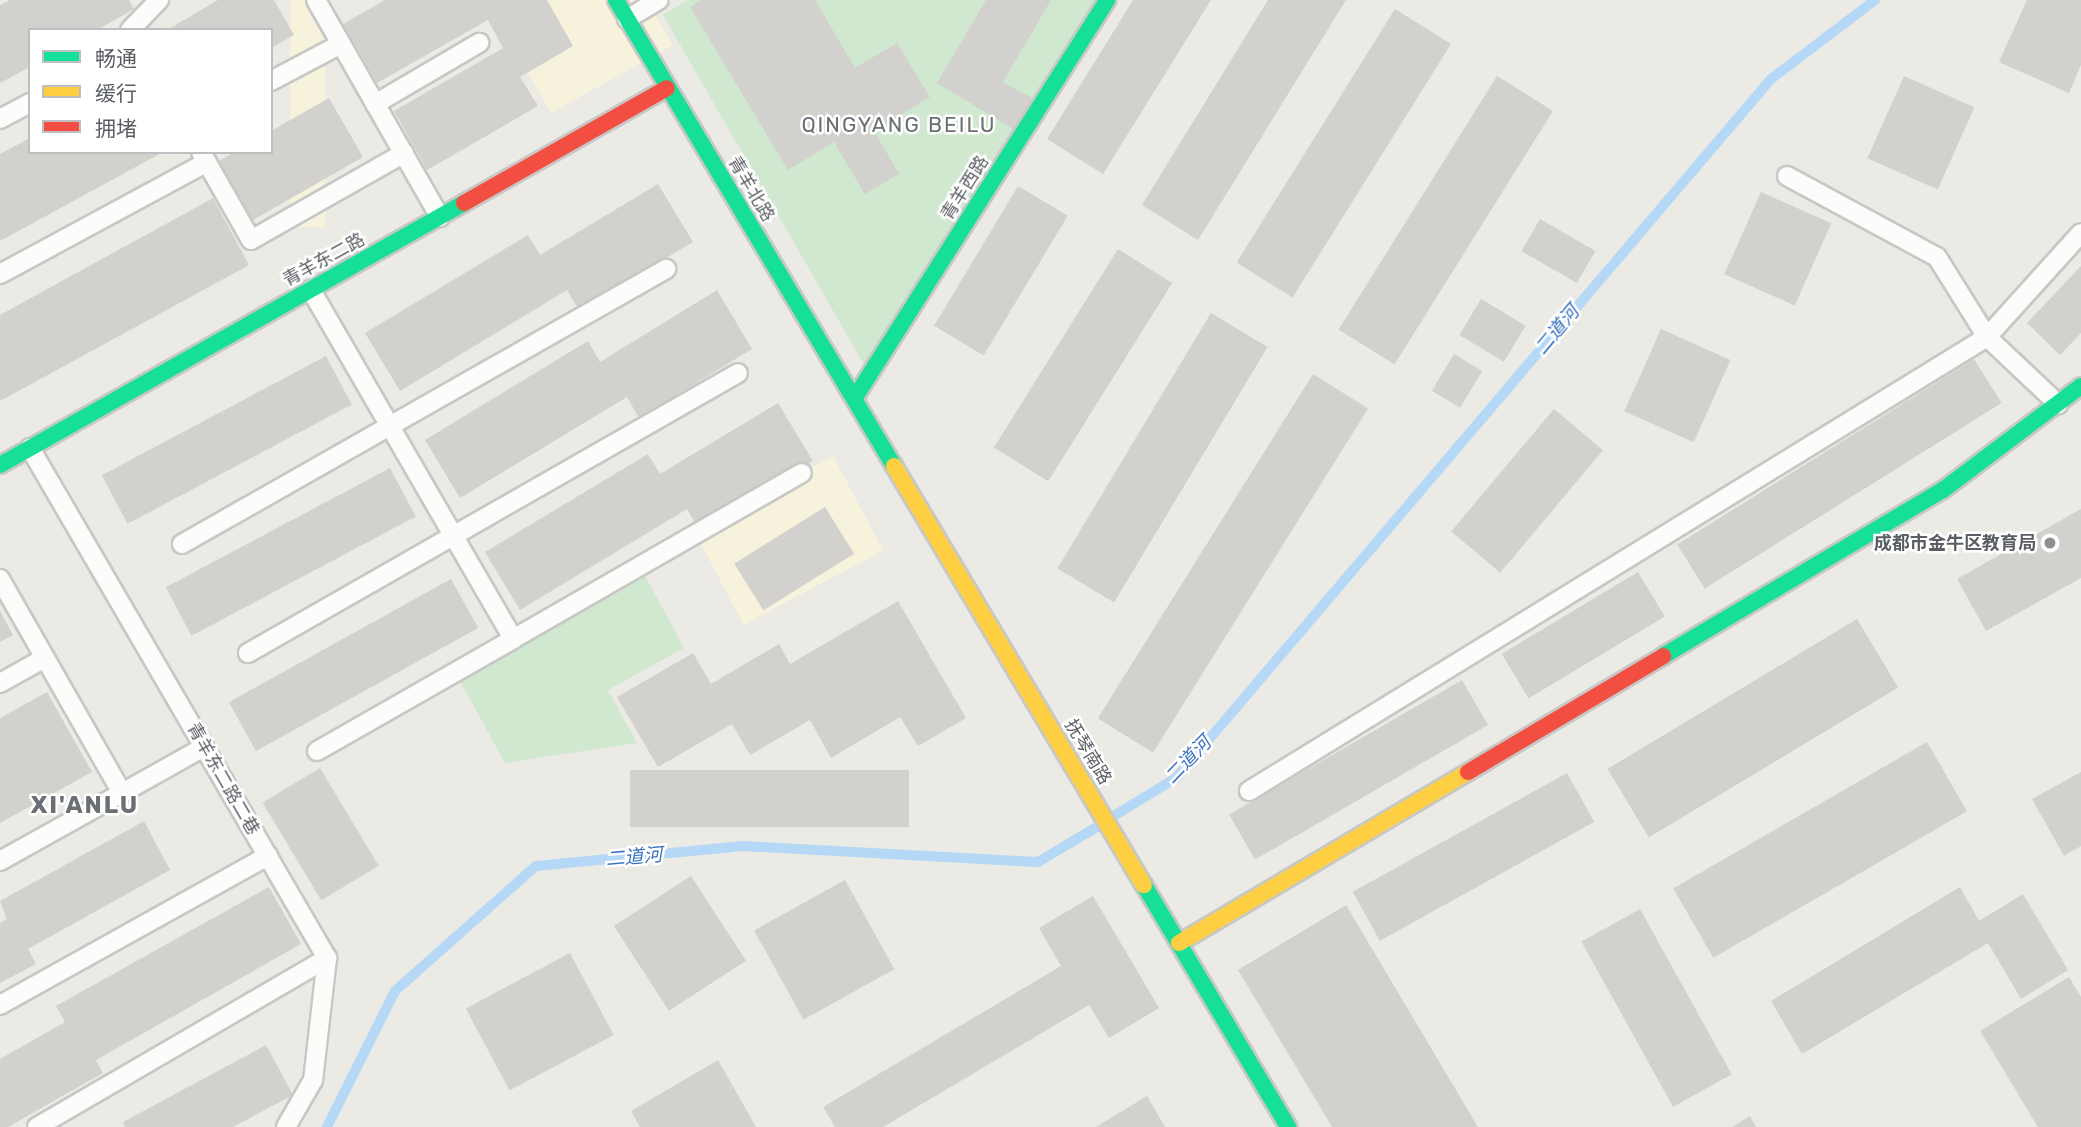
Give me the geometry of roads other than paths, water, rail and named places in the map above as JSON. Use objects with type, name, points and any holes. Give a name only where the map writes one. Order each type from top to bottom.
[{"type":"street","name":"青羊北路","points":[[616,0],[856,396]]},
{"type":"street","name":"青羊西路","points":[[856,396],[1107,0]]},
{"type":"street","name":"青羊东二路","points":[[0,465],[667,88]]},
{"type":"street","points":[[1179,943],[1942,490],[2081,386]]},
{"type":"street","name":"抚琴南路","points":[[856,396],[1288,1127]]},
{"type":"lane","points":[[132,28],[159,0]]},
{"type":"lane","points":[[316,0],[440,217]]},
{"type":"lane","points":[[627,19],[659,0]]},
{"type":"lane","points":[[375,104],[479,43]]},
{"type":"lane","points":[[273,80],[341,44]]},
{"type":"lane","points":[[0,119],[28,104]]},
{"type":"lane","points":[[0,274],[204,157],[251,240],[404,153]]},
{"type":"lane","points":[[1787,176],[1937,257],[1987,337],[2058,404]]},
{"type":"lane","points":[[1249,791],[1987,337],[2081,233]]},
{"type":"lane","points":[[182,544],[391,428],[666,269]]},
{"type":"lane","points":[[311,289],[513,639]]},
{"type":"lane","points":[[248,653],[738,373]]},
{"type":"lane","name":"青羊东二路二巷","points":[[30,448],[327,958]]},
{"type":"lane","points":[[317,751],[802,473]]},
{"type":"lane","points":[[0,579],[122,793]]},
{"type":"lane","points":[[0,683],[46,658]]},
{"type":"lane","points":[[0,861],[204,747]]},
{"type":"lane","points":[[0,1005],[268,856]]},
{"type":"lane","points":[[37,1127],[327,958]]},
{"type":"lane","points":[[286,1127],[313,1080],[327,958]]},
{"type":"waterway","name":"二道河","points":[[1112,817],[1176,778],[1771,79],[1875,0]]},
{"type":"waterway","name":"二道河","points":[[327,1127],[395,991],[536,866],[743,846],[1038,862],[1100,825]]},
{"type":"place","name":"成都市金牛区教育局","points":[[2050,543]]},
{"type":"district","name":"QINGYANG BEILU","points":[[899,125]]},
{"type":"district","name":"XI'ANLU","points":[[85,806]]}]
